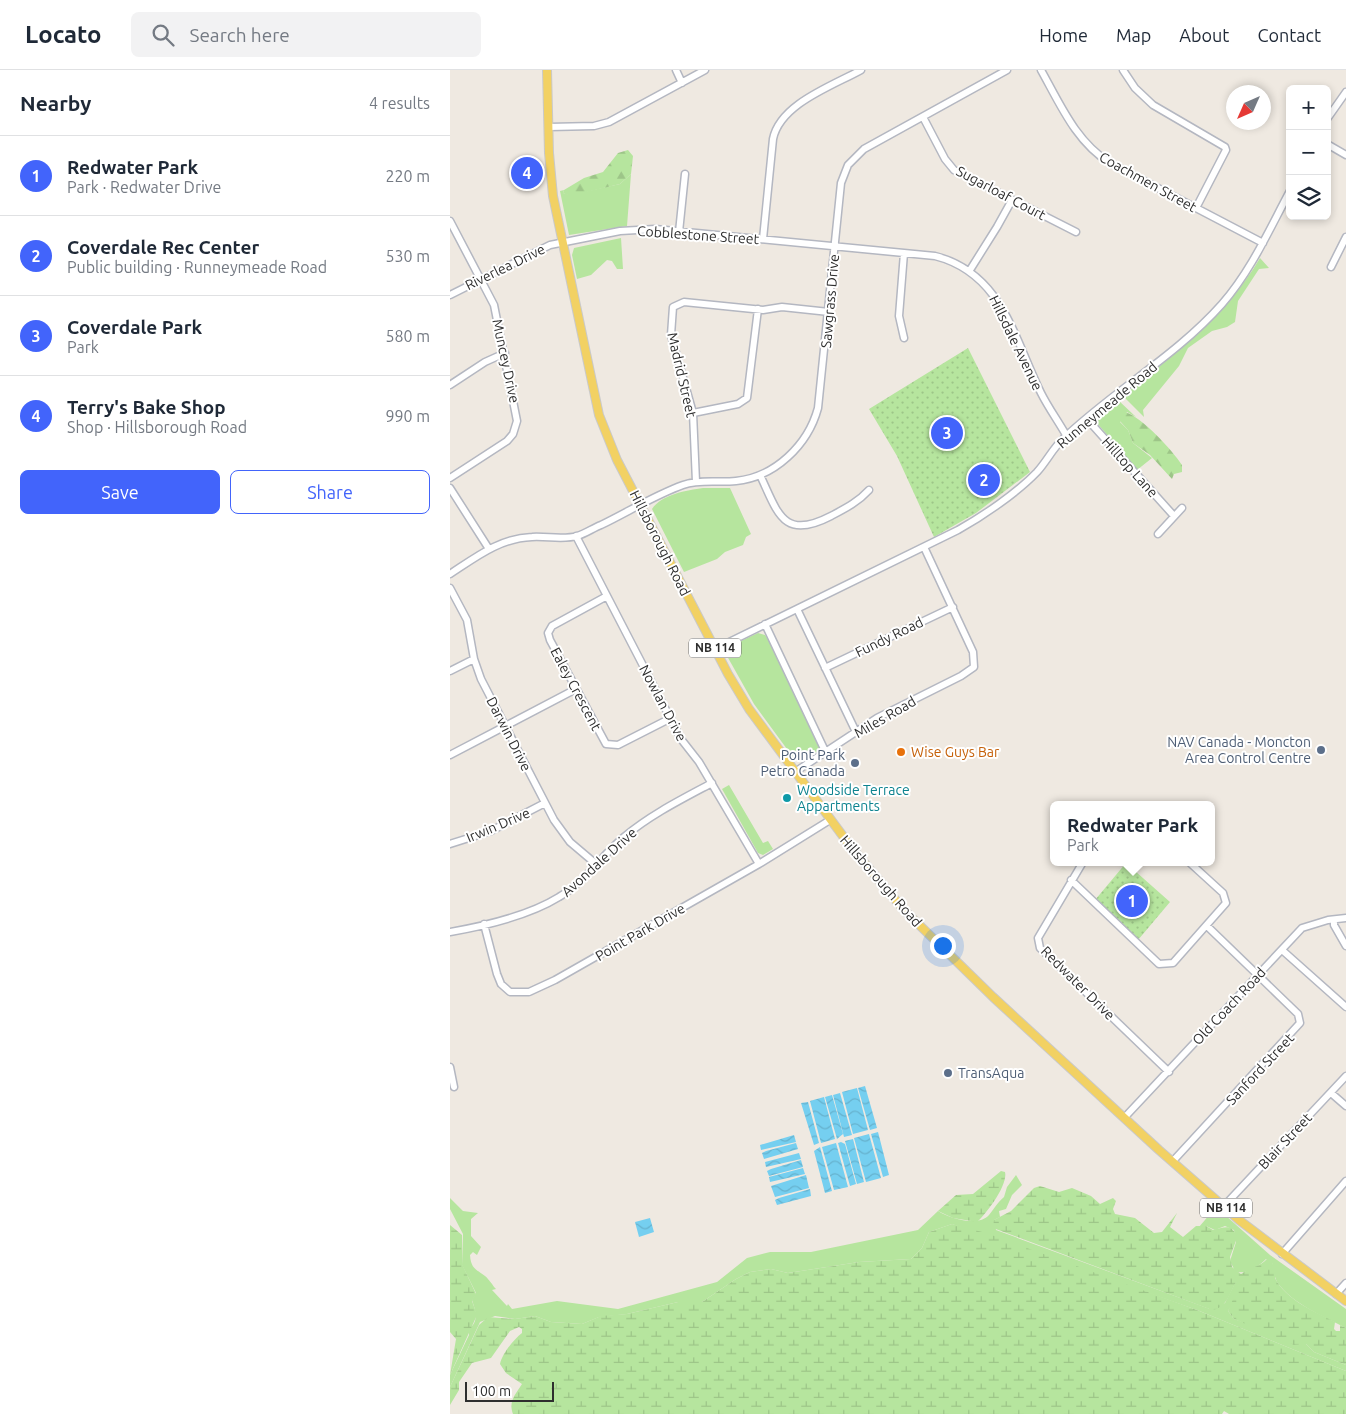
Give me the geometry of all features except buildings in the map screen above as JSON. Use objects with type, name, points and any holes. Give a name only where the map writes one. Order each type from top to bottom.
[{"type":"main road","name":"Hillsborough Road","points":[[547,70],[550,175],[598,415],[617,460],[715,649],[749,709],[830,820],[872,874],[904,910],[993,997],[1172,1161],[1282,1254],[1346,1300]]},
{"type":"street","points":[[676,70],[682,83]]},
{"type":"street","points":[[548,127],[604,124],[705,70]]},
{"type":"street","points":[[763,239],[773,139],[777,126],[792,108],[861,70]]},
{"type":"street","name":"Sawgrass Drive","points":[[576,536],[641,506],[674,488],[696,482],[737,481],[760,475],[780,463],[795,450],[814,420],[821,395],[841,183],[845,168],[864,149],[1007,70]]},
{"type":"street","name":"Coachmen Street","points":[[1042,70],[1074,129],[1091,149],[1110,163],[1263,242]]},
{"type":"street","points":[[1123,70],[1135,88],[1153,105],[1225,147],[1226,150],[1196,208]]},
{"type":"street","points":[[1331,113],[1346,92]]},
{"type":"street","name":"Sugarloaf Court","points":[[923,117],[950,167],[1076,232]]},
{"type":"street","points":[[1331,147],[1346,156]]},
{"type":"street","points":[[679,232],[685,174]]},
{"type":"street","name":"Runneymeade Road","points":[[715,649],[924,547],[975,519],[1029,479],[1066,435],[1215,312],[1236,286],[1263,242],[1286,199]]},
{"type":"street","points":[[970,270],[998,227],[1012,200]]},
{"type":"street","name":"Muncey Drive","points":[[450,220],[481,278],[496,311],[517,410],[515,430],[507,441],[450,478]]},
{"type":"street","name":"Cobblestone Street","points":[[562,242],[630,230],[679,232],[835,246]]},
{"type":"street","points":[[1331,267],[1346,237]]},
{"type":"street","name":"Riverlea Drive","points":[[450,295],[547,246],[562,242]]},
{"type":"street","name":"Hillsdale Avenue","points":[[835,246],[935,256],[970,270],[987,286],[998,302],[1041,392],[1066,435]]},
{"type":"street","points":[[904,253],[899,316],[904,338]]},
{"type":"street","name":"Madrid Street","points":[[696,482],[693,413],[671,335],[672,307],[684,302],[758,309],[782,308],[828,312]]},
{"type":"street","points":[[693,413],[738,404],[747,398],[758,309]]},
{"type":"street","points":[[450,385],[485,362],[504,353]]},
{"type":"street","name":"Hilltop Lane","points":[[1087,419],[1174,516]]},
{"type":"street","points":[[760,475],[780,515],[798,526],[816,524],[853,505],[869,490]]},
{"type":"street","points":[[450,488],[489,549]]},
{"type":"street","points":[[1158,534],[1182,508]]},
{"type":"street","points":[[450,574],[489,549],[513,539],[576,536]]},
{"type":"street","name":"Nowlan Drive","points":[[576,536],[681,739],[699,762],[759,864]]},
{"type":"street","points":[[924,547],[953,607]]},
{"type":"street","name":"Darwin Drive","points":[[450,588],[467,620],[474,658],[505,726],[545,803],[570,842],[596,864]]},
{"type":"street","name":"Ealey Crescent","points":[[607,596],[554,624],[549,630],[550,640],[602,738],[609,746],[618,745],[670,718]]},
{"type":"street","name":"Miles Road","points":[[795,772],[877,718],[972,669],[975,664],[974,652],[953,607]]},
{"type":"street","name":"Fundy Road","points":[[825,668],[953,607]]},
{"type":"street","points":[[797,609],[856,732]]},
{"type":"street","points":[[765,624],[826,753]]},
{"type":"street","points":[[450,671],[474,658]]},
{"type":"street","points":[[450,755],[576,689]]},
{"type":"street","name":"Avondale Drive","points":[[450,932],[533,910],[559,898],[579,883],[612,847],[638,826],[712,783]]},
{"type":"street","name":"Irwin Drive","points":[[450,844],[491,831],[545,803]]},
{"type":"street","name":"Point Park Drive","points":[[484,924],[501,984],[510,992],[523,993],[563,975],[759,864],[830,820]]},
{"type":"street","name":"Redwater Drive","points":[[1080,866],[1038,938],[1040,948],[1169,1072]]},
{"type":"street","points":[[1071,880],[1159,964],[1173,963],[1208,926],[1226,903],[1223,893],[1193,866]]},
{"type":"street","name":"Old Coach Road","points":[[1125,1117],[1302,928],[1346,918]]},
{"type":"street","points":[[1334,920],[1334,925],[1346,946]]},
{"type":"street","points":[[1208,926],[1258,976]]},
{"type":"street","points":[[1282,950],[1346,1007]]},
{"type":"street","name":"Sanford Street","points":[[1172,1161],[1300,1023],[1298,1014],[1258,976]]},
{"type":"street","points":[[450,1067],[454,1087]]},
{"type":"street","name":"Blair Street","points":[[1224,1206],[1346,1076]]},
{"type":"street","points":[[1331,1093],[1346,1106]]},
{"type":"street","points":[[1282,1254],[1346,1181]]},
{"type":"street","points":[[1336,1294],[1346,1283]]},
{"type":"green space","points":[[628,150],[633,156],[631,174],[620,184],[570,196],[563,193],[564,190],[584,178],[603,172],[618,153]]},
{"type":"green space","points":[[631,174],[627,226],[569,235],[560,191],[564,190],[563,193],[570,195],[620,184]]},
{"type":"green space","points":[[621,238],[623,269],[617,269],[612,261],[607,260],[591,275],[577,279],[572,255],[574,248]]},
{"type":"green space","points":[[1260,258],[1269,268],[1259,269],[1238,301],[1235,322],[1227,327],[1212,331],[1188,348],[1179,366],[1143,410],[1144,417],[1123,396],[1180,349],[1215,316],[1246,279]]},
{"type":"green space","points":[[968,348],[1030,472],[976,513],[934,537],[897,456],[869,409]]},
{"type":"green space","points":[[1118,400],[1136,417],[1127,412],[1120,422],[1128,430],[1133,443],[1152,458],[1137,470],[1097,423],[1098,417]]},
{"type":"green space","points":[[1125,412],[1140,420],[1164,443],[1182,465],[1182,472],[1174,474],[1172,479],[1150,455],[1133,443],[1128,430],[1119,420],[1119,415]]},
{"type":"green space","points":[[703,488],[730,488],[751,534],[746,537],[743,545],[725,552],[717,559],[684,572],[652,509],[656,504],[668,497]]},
{"type":"green space","points":[[758,633],[765,635],[773,646],[820,746],[818,751],[801,761],[795,760],[754,704],[727,656],[726,652],[730,646]]},
{"type":"green space","points":[[729,785],[763,843],[768,841],[773,849],[763,855],[758,853],[722,789]]},
{"type":"green space","points":[[1123,866],[1129,866],[1170,902],[1138,940],[1095,900]]},
{"type":"green space","points":[[1001,1171],[1005,1172],[1005,1178],[1000,1191],[991,1206],[977,1222],[953,1218],[938,1211],[956,1195],[973,1194]]},
{"type":"green space","points":[[1016,1175],[1022,1185],[1012,1195],[1006,1209],[999,1211],[1000,1217],[994,1220],[996,1230],[1210,1309],[1225,1303],[1236,1281],[1241,1289],[1228,1311],[1234,1319],[1306,1344],[1314,1352],[1346,1365],[1346,1371],[1197,1310],[952,1224],[929,1232],[922,1248],[911,1259],[859,1262],[788,1273],[771,1269],[750,1272],[702,1302],[678,1302],[627,1314],[599,1317],[582,1324],[551,1322],[535,1316],[515,1319],[495,1316],[480,1322],[450,1387],[450,1375],[475,1321],[472,1300],[476,1293],[462,1265],[463,1234],[450,1209],[450,1198],[463,1211],[478,1213],[471,1219],[471,1236],[481,1247],[477,1255],[473,1252],[470,1255],[472,1263],[474,1268],[488,1279],[496,1289],[492,1290],[507,1306],[508,1304],[512,1309],[557,1301],[618,1309],[717,1282],[747,1258],[770,1252],[811,1252],[918,1230],[938,1211],[950,1217],[979,1221],[989,1215],[1004,1197],[1007,1187]]},
{"type":"green space","points":[[1040,1186],[1059,1192],[1072,1188],[1091,1196],[1100,1204],[1113,1198],[1116,1201],[1113,1209],[1115,1214],[1135,1218],[1154,1233],[1162,1232],[1177,1213],[1170,1227],[1183,1237],[1196,1226],[1206,1226],[1213,1230],[1224,1227],[1231,1228],[1237,1238],[1230,1257],[1232,1267],[1241,1274],[1267,1259],[1271,1260],[1277,1274],[1275,1278],[1293,1299],[1335,1322],[1334,1329],[1336,1331],[1340,1331],[1340,1325],[1346,1328],[1346,1365],[1314,1352],[1306,1344],[1294,1345],[1234,1319],[1228,1311],[1236,1292],[1240,1289],[1236,1282],[1225,1303],[1212,1310],[993,1228],[994,1220],[1011,1211],[1034,1188]]},
{"type":"green space","points":[[1216,1207],[1270,1255],[1346,1309],[1346,1328],[1309,1309],[1291,1297],[1277,1282],[1272,1263],[1266,1259],[1247,1271],[1235,1271],[1230,1261],[1236,1242],[1234,1230],[1225,1226],[1215,1230],[1206,1226],[1199,1227]]},
{"type":"green space","points":[[952,1224],[986,1233],[1197,1310],[1346,1371],[1346,1414],[1229,1414],[1224,1411],[1222,1414],[513,1414],[512,1401],[522,1384],[506,1373],[500,1364],[509,1347],[522,1333],[522,1329],[519,1327],[510,1331],[491,1358],[472,1363],[459,1382],[459,1390],[450,1405],[450,1387],[479,1325],[488,1317],[515,1319],[535,1316],[551,1322],[582,1324],[601,1316],[627,1314],[678,1302],[702,1302],[750,1272],[771,1269],[788,1273],[859,1262],[911,1259],[922,1248],[929,1232]]},
{"type":"green space","points":[[450,1225],[462,1235],[462,1264],[476,1294],[472,1301],[477,1315],[450,1375],[456,1339],[450,1332]]},
{"type":"water","points":[[865,1086],[877,1128],[870,1130],[858,1088]]},
{"type":"water","points":[[857,1088],[868,1130],[853,1134],[842,1092]]},
{"type":"water","points":[[840,1093],[852,1135],[844,1137],[833,1095]]},
{"type":"water","points":[[832,1095],[843,1134],[837,1139],[825,1097]]},
{"type":"water","points":[[824,1097],[835,1139],[821,1143],[810,1101]]},
{"type":"water","points":[[808,1102],[819,1143],[814,1145],[801,1103]]},
{"type":"water","points":[[878,1132],[889,1175],[883,1177],[871,1134]]},
{"type":"water","points":[[869,1134],[881,1178],[866,1182],[854,1138]]},
{"type":"water","points":[[794,1135],[796,1142],[761,1150],[760,1145]]},
{"type":"water","points":[[853,1139],[864,1182],[857,1184],[845,1141]]},
{"type":"water","points":[[796,1143],[798,1149],[764,1159],[762,1153],[766,1151]]},
{"type":"water","points":[[836,1143],[848,1187],[834,1190],[822,1147]]},
{"type":"water","points":[[838,1143],[845,1144],[856,1184],[850,1186]]},
{"type":"water","points":[[820,1147],[832,1191],[825,1193],[814,1151]]},
{"type":"water","points":[[799,1153],[801,1159],[766,1167],[765,1162]]},
{"type":"water","points":[[801,1160],[803,1167],[769,1176],[767,1171],[771,1169]]},
{"type":"water","points":[[803,1168],[805,1174],[770,1182],[769,1177]]},
{"type":"water","points":[[806,1175],[809,1188],[775,1197],[771,1186]]},
{"type":"water","points":[[810,1189],[811,1196],[777,1205],[775,1200],[779,1198]]},
{"type":"water","points":[[650,1218],[654,1232],[639,1237],[635,1222]]},
{"type":"place","name":"Terry's Bake Shop","points":[[527,173]]},
{"type":"place","name":"Coverdale Park","points":[[947,433]]},
{"type":"place","name":"Coverdale Rec Center","points":[[984,480]]},
{"type":"place","name":"NAV Canada - Moncton Area Control Centre","points":[[1321,750]]},
{"type":"place","name":"Wise Guys Bar","points":[[901,752]]},
{"type":"place","name":"Point Park Petro Canada","points":[[855,763]]},
{"type":"place","name":"Woodside Terrace Appartments","points":[[787,798]]},
{"type":"place","name":"Redwater Park","points":[[1132,901]]},
{"type":"place","name":"TransAqua","points":[[948,1073]]}]
